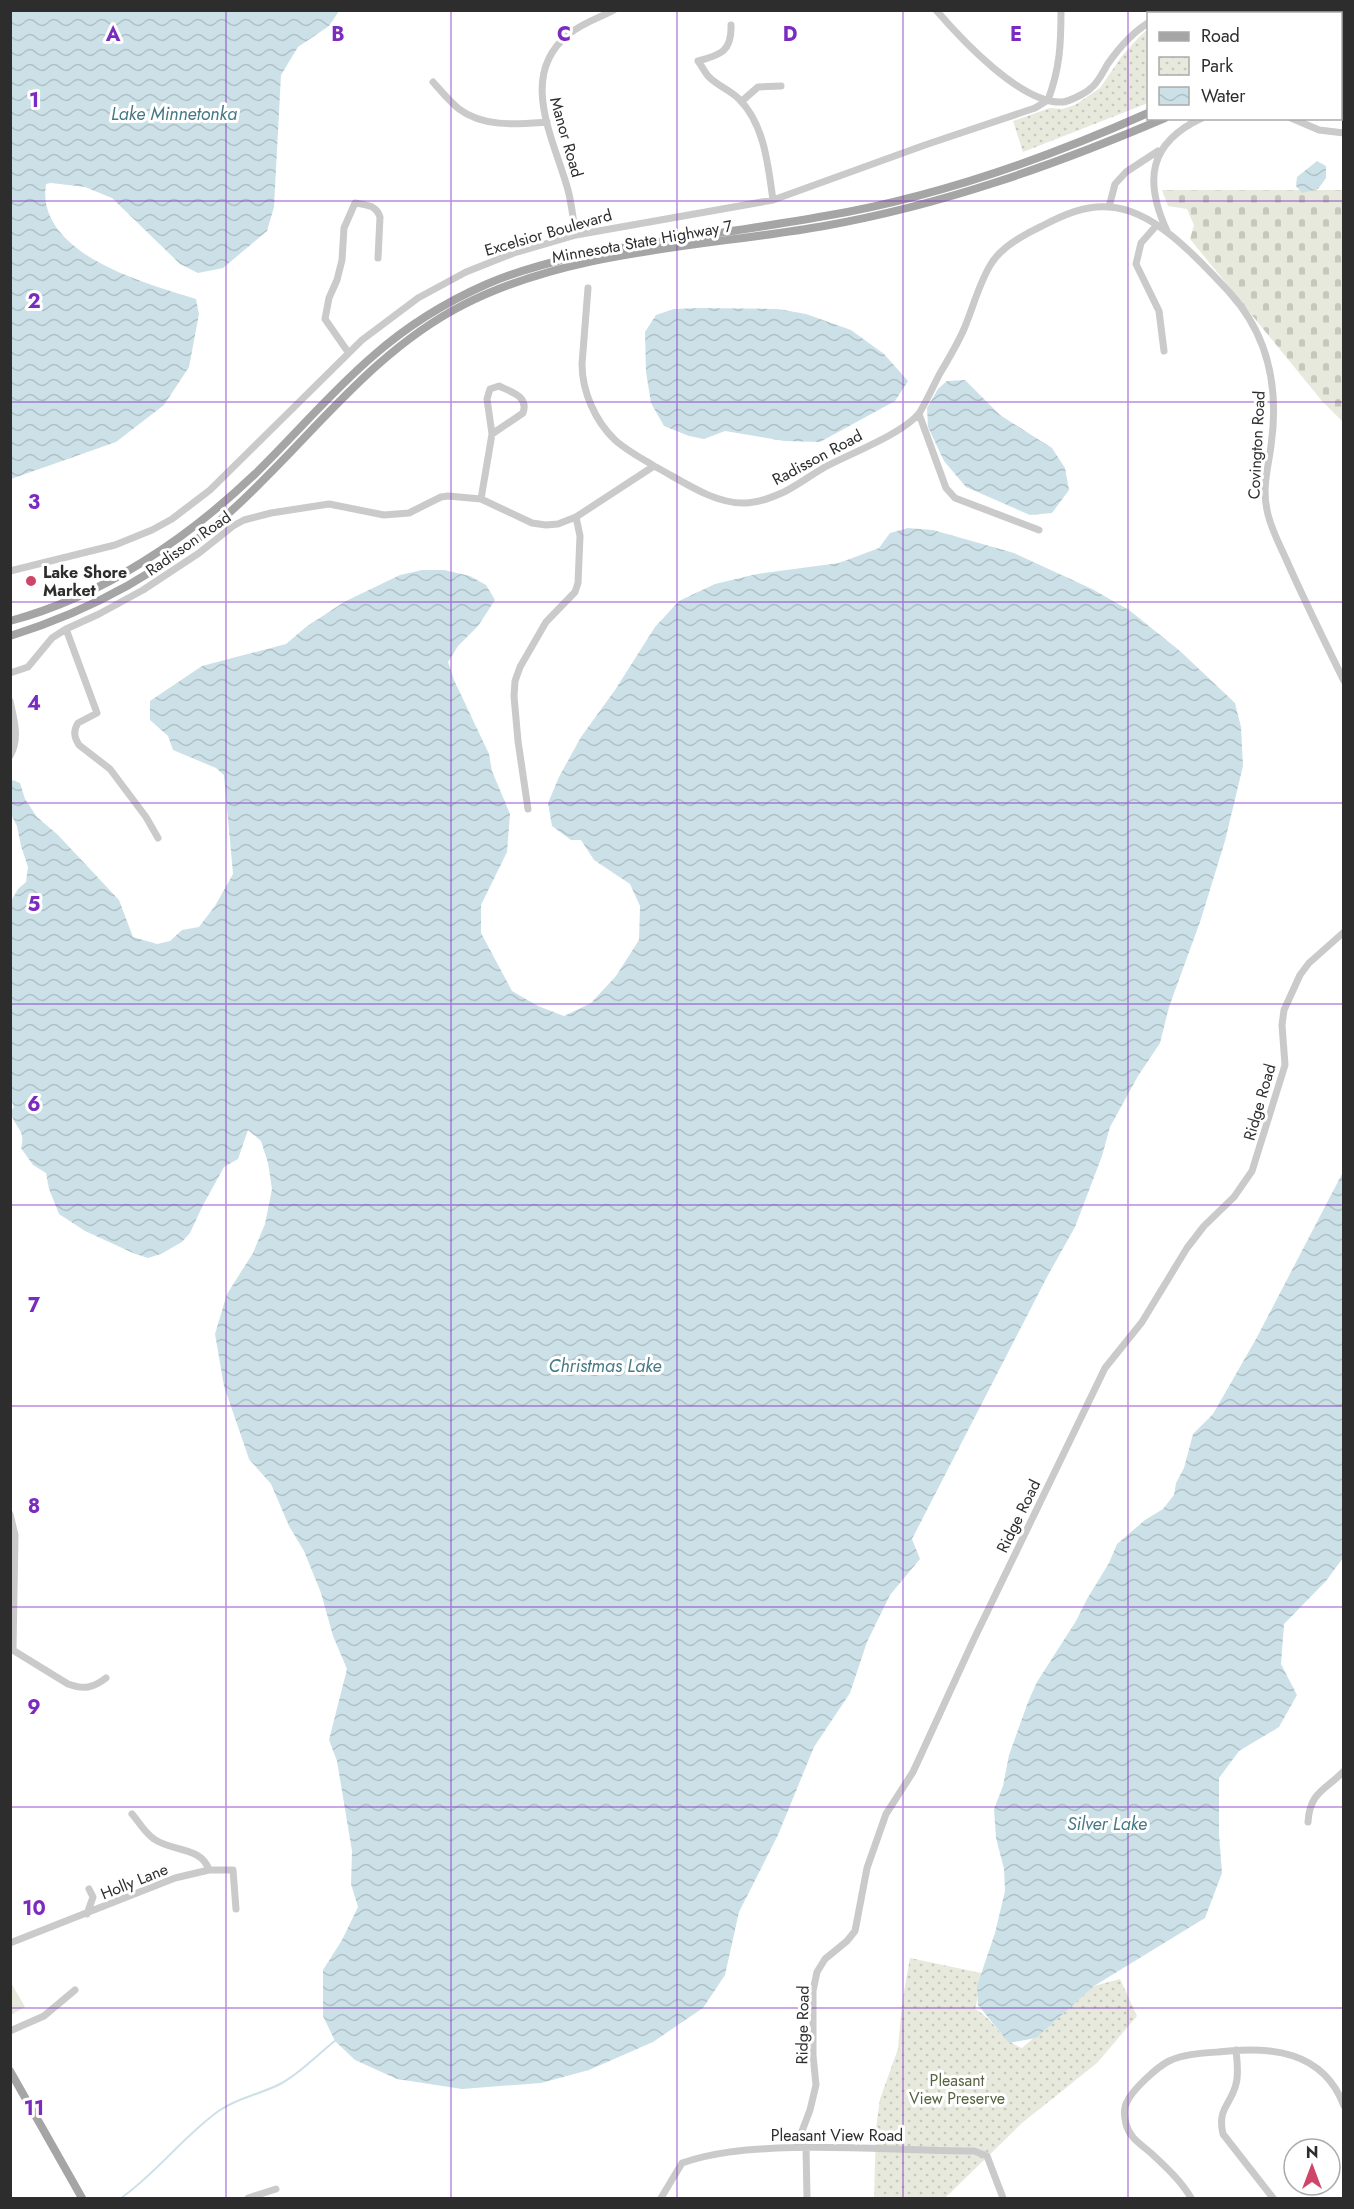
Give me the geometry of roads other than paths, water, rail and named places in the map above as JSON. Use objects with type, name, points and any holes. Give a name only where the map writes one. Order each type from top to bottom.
[{"type":"main road","name":"Minnesota State Highway 7","points":[[10,621],[54,607],[116,577],[182,535],[255,474],[373,355],[424,317],[486,285],[555,260],[829,216],[889,203],[960,184],[1050,154],[1147,114]]},
{"type":"main road","name":"Minnesota State Highway 7","points":[[10,636],[73,614],[118,593],[150,574],[229,514],[379,364],[430,325],[471,302],[523,280],[558,269],[827,225],[962,194],[1054,162],[1160,120]]},
{"type":"main road","points":[[10,2071],[82,2199]]},
{"type":"street","points":[[591,10],[594,20]]},
{"type":"street","name":"Manor Road","points":[[576,235],[569,193],[541,98],[541,84],[549,56],[568,34],[614,10]]},
{"type":"street","points":[[936,10],[970,48],[999,72],[1023,89],[1048,100],[1058,71],[1060,10]]},
{"type":"street","points":[[731,25],[729,44],[724,52],[698,61],[708,76],[742,101],[760,134],[773,200]]},
{"type":"street","name":"Excelsior Boulevard","points":[[10,571],[115,545],[172,519],[210,490],[348,352],[388,319],[450,279],[505,256],[576,235],[773,200],[924,145],[1035,108],[1048,100],[1065,102],[1092,87],[1117,51],[1147,25]]},
{"type":"street","points":[[433,82],[460,110],[485,121],[512,124],[547,122]]},
{"type":"street","points":[[742,101],[758,87],[781,86]]},
{"type":"street","points":[[1109,207],[1115,184],[1126,171],[1162,148],[1182,130],[1199,120]]},
{"type":"street","points":[[1296,120],[1319,130],[1344,133]]},
{"type":"street","points":[[1162,148],[1155,164],[1153,186],[1158,211],[1167,231]]},
{"type":"street","points":[[348,352],[325,319],[329,298],[342,260],[344,228],[355,203],[374,208],[378,212],[380,217],[378,258]]},
{"type":"street","name":"Radisson Road","points":[[10,674],[28,667],[52,638],[66,628],[99,614],[143,590],[199,553],[233,526],[254,517],[329,504],[384,515],[395,515],[409,513],[441,497],[481,499],[539,524],[558,524],[576,517],[654,466],[711,496],[746,503],[767,499],[786,491],[822,469],[906,425],[919,414],[962,333],[991,263],[1019,239],[1046,224],[1081,210],[1109,207],[1122,208],[1137,214],[1167,231]]},
{"type":"street","points":[[1156,226],[1141,243],[1136,264],[1159,311],[1164,351]]},
{"type":"street","name":"Covington Road","points":[[1167,231],[1202,263],[1236,300],[1249,316],[1259,334],[1273,384],[1273,430],[1265,486],[1267,513],[1308,609],[1344,681]]},
{"type":"street","points":[[588,288],[582,364],[585,390],[597,418],[615,440],[654,466]]},
{"type":"street","points":[[481,499],[492,434],[487,399],[490,389],[499,386],[518,395],[524,403],[524,408],[523,412],[492,434]]},
{"type":"street","points":[[919,414],[946,488],[955,498],[1039,530]]},
{"type":"street","points":[[528,809],[517,731],[514,696],[516,681],[520,667],[546,622],[574,592],[579,583],[580,536],[576,517]]},
{"type":"street","points":[[66,628],[98,713],[78,723],[74,733],[75,739],[110,769],[158,838]]},
{"type":"street","points":[[10,701],[16,738],[16,747],[10,756]]},
{"type":"street","name":"Ridge Road","points":[[796,2147],[810,2110],[816,2085],[813,2055],[813,1991],[817,1972],[825,1959],[847,1941],[855,1931],[867,1868],[886,1814],[913,1772],[974,1639],[1105,1368],[1142,1322],[1187,1248],[1204,1226],[1234,1197],[1251,1171],[1285,1065],[1282,1025],[1284,1010],[1300,975],[1309,963],[1344,932]]},
{"type":"street","points":[[10,1514],[15,1535],[12,1649],[78,1688],[88,1688],[106,1678]]},
{"type":"street","points":[[1308,1822],[1309,1811],[1318,1792],[1344,1771]]},
{"type":"street","points":[[132,1814],[153,1839],[197,1854],[207,1863],[209,1870]]},
{"type":"street","name":"Holly Lane","points":[[10,1943],[175,1878],[209,1870],[233,1870],[236,1910]]},
{"type":"street","points":[[87,1914],[93,1897],[89,1888]]},
{"type":"street","points":[[10,2031],[44,2016],[75,1990]]},
{"type":"street","points":[[1191,2199],[1173,2174],[1131,2137],[1126,2124],[1124,2110],[1127,2100],[1155,2070],[1170,2061],[1198,2054],[1259,2049],[1281,2052],[1318,2068],[1338,2091],[1344,2106]]},
{"type":"street","points":[[1236,2050],[1236,2086],[1221,2114],[1223,2134],[1273,2199]]},
{"type":"street","name":"Pleasant View Road","points":[[662,2199],[682,2163],[717,2152],[796,2147],[974,2151],[987,2156],[1004,2199]]},
{"type":"street","points":[[806,2147],[807,2199]]},
{"type":"street","points":[[248,2199],[276,2189]]},
{"type":"water","name":"Lake Minnetonka","points":[[10,11],[339,11],[329,26],[298,47],[281,75],[274,207],[267,231],[223,268],[198,273],[180,264],[112,198],[85,187],[46,184],[47,208],[58,229],[75,247],[123,274],[196,299],[199,314],[189,367],[164,405],[116,442],[11,479]]},
{"type":"water","points":[[1317,161],[1326,166],[1326,178],[1318,189],[1302,193],[1296,186],[1297,177]]},
{"type":"water","points":[[674,309],[778,309],[806,314],[851,330],[884,354],[908,381],[895,401],[820,442],[784,441],[725,431],[704,439],[689,436],[664,426],[651,403],[646,372],[645,332],[656,315]]},
{"type":"water","points":[[965,380],[1000,415],[1052,448],[1065,468],[1069,490],[1052,513],[1030,515],[966,487],[944,461],[928,427],[927,408],[938,389],[947,381]]},
{"type":"water","name":"Christmas Lake","points":[[908,528],[933,530],[1014,553],[1092,589],[1129,610],[1180,651],[1235,703],[1241,727],[1243,766],[1225,841],[1200,922],[1169,1007],[1160,1043],[1138,1076],[1110,1127],[1102,1156],[1075,1227],[912,1539],[920,1559],[890,1595],[867,1642],[850,1693],[814,1747],[778,1835],[739,1912],[725,1975],[703,2008],[653,2042],[589,2070],[541,2083],[462,2089],[397,2079],[355,2060],[335,2041],[323,2016],[323,1970],[342,1940],[358,1907],[351,1884],[352,1851],[337,1761],[329,1740],[347,1669],[333,1636],[321,1593],[304,1551],[289,1526],[271,1484],[249,1459],[224,1386],[215,1334],[227,1294],[253,1253],[265,1224],[272,1189],[268,1163],[261,1141],[248,1130],[238,1159],[224,1167],[190,1233],[182,1242],[161,1254],[148,1258],[85,1231],[59,1214],[49,1189],[46,1173],[33,1165],[21,1148],[21,1132],[11,1111],[14,1107],[10,1097],[11,901],[18,889],[26,882],[28,867],[17,826],[11,814],[11,782],[13,780],[20,783],[25,799],[37,817],[58,835],[119,900],[133,937],[157,944],[170,941],[182,930],[199,927],[215,906],[233,874],[224,775],[216,768],[173,750],[168,736],[150,720],[150,701],[202,666],[286,644],[306,627],[344,602],[400,575],[422,570],[444,570],[470,576],[486,585],[495,600],[478,626],[458,646],[448,662],[454,680],[489,754],[492,771],[510,814],[507,852],[481,905],[481,933],[512,991],[538,1006],[564,1016],[591,1003],[616,976],[639,940],[640,906],[630,884],[594,860],[581,840],[571,840],[552,826],[548,803],[581,737],[615,690],[655,627],[679,601],[715,584],[757,574],[839,563],[879,548],[890,533]]},
{"type":"water","name":"Silver Lake","points":[[1343,1172],[1343,1558],[1326,1581],[1284,1624],[1281,1664],[1297,1695],[1279,1727],[1239,1751],[1219,1778],[1222,1873],[1205,1918],[1094,1986],[1036,2038],[1009,2043],[978,2005],[977,1986],[995,1933],[1005,1891],[1004,1869],[996,1838],[994,1809],[1003,1786],[1009,1755],[1028,1702],[1037,1682],[1109,1563],[1117,1544],[1145,1520],[1163,1509],[1174,1495],[1193,1434],[1213,1414],[1256,1339]]},
{"type":"waterway","points":[[121,2198],[220,2110],[289,2079],[336,2040]]},
{"type":"place","name":"Lake Shore Market","points":[[31,581]]},
{"type":"park label","name":"Pleasant View Preserve","points":[[957,2089]]}]
